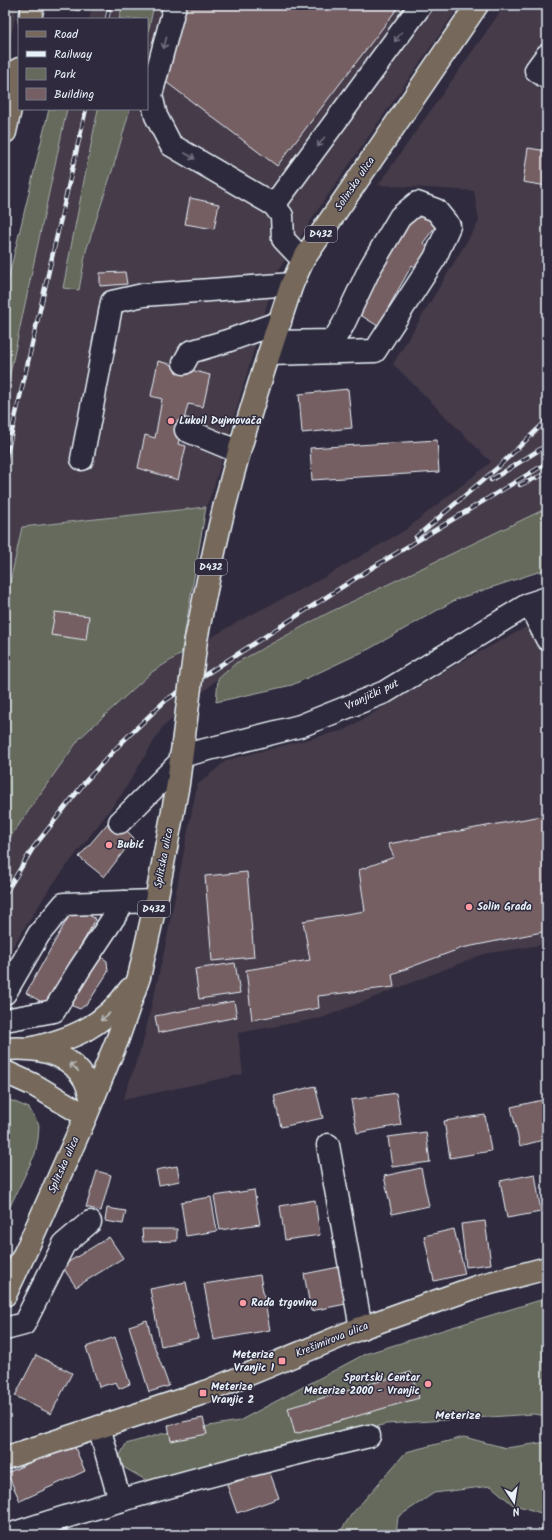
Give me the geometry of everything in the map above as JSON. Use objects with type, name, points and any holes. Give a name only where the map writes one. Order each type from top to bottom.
[{"type":"main road","points":[[30,18],[33,5]]},
{"type":"main road","name":"Solinska ulica","points":[[228,493],[239,452],[292,284],[304,260],[473,6]]},
{"type":"main road","points":[[5,132],[18,74]]},
{"type":"main road","name":"Splitska ulica","points":[[5,1295],[89,1108],[118,1038],[139,977],[156,901],[181,759],[196,640],[213,554],[228,493]]},
{"type":"main road","points":[[29,1049],[53,1043],[78,1034],[97,1023],[119,1005],[139,977]]},
{"type":"main road","points":[[5,1049],[29,1049],[49,1052],[66,1060],[76,1068],[85,1080],[89,1108]]},
{"type":"main road","points":[[5,1072],[89,1108]]},
{"type":"main road","name":"Krešimirova ulica","points":[[5,1458],[203,1393],[361,1328],[479,1286],[547,1268]]},
{"type":"street","points":[[175,5],[151,96],[156,116],[171,144],[274,205],[282,216],[283,239],[304,260]]},
{"type":"street","points":[[274,205],[421,5]]},
{"type":"street","points":[[547,55],[536,70],[547,78]]},
{"type":"street","points":[[184,363],[190,352],[227,341],[274,340],[333,340],[343,325],[370,268],[400,217],[417,203],[436,210],[449,226],[434,258],[375,351],[274,340]]},
{"type":"street","points":[[82,459],[112,302],[143,295],[292,284]]},
{"type":"street","points":[[186,430],[239,452]]},
{"type":"street","points":[[538,601],[547,639]]},
{"type":"street","name":"Vranjički put","points":[[181,759],[300,726],[385,692],[538,601]]},
{"type":"street","points":[[120,822],[181,759]]},
{"type":"street","points":[[5,993],[39,934],[64,904],[156,901]]},
{"type":"street","points":[[5,1020],[54,1011],[124,902]]},
{"type":"street","points":[[328,1145],[361,1328]]},
{"type":"street","points":[[5,1329],[24,1324],[64,1244],[90,1222]]},
{"type":"street","points":[[100,1427],[120,1501]]},
{"type":"street","points":[[14,1534],[71,1514],[300,1452],[369,1436]]},
{"type":"shaded area","points":[[5,5],[18,5],[5,62]]},
{"type":"shaded area","points":[[92,5],[123,5],[119,18],[89,18]]},
{"type":"shaded area","points":[[154,5],[460,5],[322,204],[278,271],[213,490],[206,507],[22,527],[5,606],[5,397],[67,110],[98,110],[95,123],[78,290],[86,251],[114,165],[130,110],[148,110],[148,32]]},
{"type":"shaded area","points":[[505,5],[547,5],[547,508],[324,615],[236,663],[162,728],[122,794],[50,888],[5,959],[5,845],[80,738],[152,672],[237,622],[323,578],[405,530],[491,462],[393,364],[479,221],[474,191],[378,185]]},
{"type":"shaded area","points":[[547,616],[547,944],[484,954],[322,1018],[238,1033],[243,1074],[123,1100],[143,1042],[164,952],[197,785],[227,760],[344,730],[459,663]]},
{"type":"green space","points":[[80,5],[79,11],[58,6]]},
{"type":"green space","points":[[123,5],[154,5],[148,32],[148,18],[119,18]]},
{"type":"green space","points":[[49,110],[67,110],[5,397],[5,292]]},
{"type":"green space","points":[[98,110],[130,110],[114,165],[86,251],[79,290],[63,288]]},
{"type":"green space","points":[[206,507],[181,654],[152,672],[80,738],[5,845],[5,606],[22,527]]},
{"type":"green space","points":[[547,508],[547,569],[457,599],[369,649],[292,685],[216,702],[218,679],[236,663],[324,615]]},
{"type":"green space","points":[[5,1098],[29,1108],[39,1125],[35,1154],[5,1217]]},
{"type":"green space","name":"Sportski Centar Meterize 2000 - Vranjic","points":[[547,1298],[547,1416],[534,1414],[386,1424],[226,1467],[151,1483],[123,1467],[120,1455],[126,1444],[161,1434],[239,1421],[365,1354]]},
{"type":"green space","points":[[464,1437],[506,1448],[547,1442],[547,1515],[512,1504],[491,1486],[434,1493],[398,1517],[396,1535],[338,1535],[351,1515],[406,1452]]},
{"type":"building","points":[[185,5],[400,5],[277,166],[162,79]]},
{"type":"building","points":[[528,148],[547,151],[547,186],[523,182]]},
{"type":"building","points":[[190,198],[219,204],[214,229],[185,224]]},
{"type":"building","points":[[414,208],[438,223],[423,243],[431,248],[419,270],[412,265],[378,326],[357,313]]},
{"type":"building","points":[[125,272],[127,284],[100,286],[100,273]]},
{"type":"building","name":"Lukoil Dujmovača","points":[[158,361],[210,375],[203,407],[188,404],[178,444],[186,446],[178,480],[138,468],[145,435],[155,438],[162,399],[151,396]]},
{"type":"building","points":[[348,389],[352,428],[302,433],[299,394]]},
{"type":"building","points":[[437,440],[439,472],[312,480],[310,448]]},
{"type":"building","points":[[55,612],[89,616],[86,640],[51,635]]},
{"type":"building","points":[[547,815],[547,931],[462,948],[392,974],[394,987],[318,996],[319,1008],[252,1020],[246,970],[310,960],[303,921],[365,911],[359,870],[394,857],[388,844]]},
{"type":"building","points":[[113,817],[134,838],[104,877],[79,857]]},
{"type":"building","points":[[247,872],[254,957],[212,961],[205,876]]},
{"type":"building","points":[[74,907],[96,919],[47,1005],[26,993]]},
{"type":"building","points":[[95,952],[107,961],[108,972],[88,1003],[80,1009],[65,1003]]},
{"type":"building","points":[[235,963],[240,993],[199,999],[195,969]]},
{"type":"building","points":[[234,1001],[237,1017],[158,1033],[155,1016]]},
{"type":"building","points":[[315,1086],[323,1118],[281,1127],[274,1096]]},
{"type":"building","points":[[396,1093],[401,1125],[357,1133],[351,1100]]},
{"type":"building","points":[[547,1099],[547,1139],[520,1146],[511,1107]]},
{"type":"building","points":[[485,1115],[491,1151],[450,1158],[444,1121]]},
{"type":"building","points":[[426,1132],[430,1162],[392,1167],[388,1137]]},
{"type":"building","points":[[177,1166],[180,1181],[159,1185],[156,1170]]},
{"type":"building","points":[[421,1168],[429,1206],[392,1214],[384,1176]]},
{"type":"building","points":[[97,1171],[111,1175],[101,1211],[86,1207]]},
{"type":"building","points":[[535,1174],[541,1212],[507,1218],[500,1181]]},
{"type":"building","points":[[254,1190],[260,1224],[220,1230],[214,1196]]},
{"type":"building","points":[[211,1197],[217,1231],[186,1236],[181,1202]]},
{"type":"building","points":[[315,1200],[320,1235],[285,1240],[280,1206]]},
{"type":"building","points":[[107,1208],[126,1211],[123,1224],[105,1221]]},
{"type":"building","points":[[485,1221],[491,1264],[466,1267],[461,1224]]},
{"type":"building","points":[[142,1229],[177,1229],[177,1241],[143,1242]]},
{"type":"building","points":[[454,1229],[465,1274],[434,1281],[424,1236]]},
{"type":"building","points":[[109,1237],[123,1258],[76,1287],[62,1266]]},
{"type":"building","points":[[339,1267],[346,1304],[311,1311],[304,1274]]},
{"type":"building","points":[[260,1275],[270,1330],[214,1340],[204,1284]]},
{"type":"building","points":[[186,1282],[198,1338],[161,1346],[150,1289]]},
{"type":"building","points":[[147,1320],[152,1340],[169,1386],[149,1392],[129,1326]]},
{"type":"building","points":[[115,1337],[130,1384],[119,1389],[116,1382],[99,1387],[86,1347]]},
{"type":"building","points":[[36,1355],[72,1373],[51,1414],[15,1396]]},
{"type":"building","points":[[411,1372],[419,1398],[295,1434],[288,1408]]},
{"type":"building","points":[[203,1418],[207,1434],[171,1441],[168,1425]]},
{"type":"building","points":[[73,1443],[85,1471],[20,1501],[7,1473]]},
{"type":"building","points":[[269,1470],[279,1498],[237,1513],[227,1485]]},
{"type":"building","points":[[63,1522],[69,1535],[51,1535],[48,1528]]},
{"type":"railway","points":[[107,18],[110,5]]},
{"type":"railway","points":[[5,462],[86,110]]},
{"type":"railway","points":[[416,537],[496,469],[547,420]]},
{"type":"railway","points":[[491,480],[547,445]]},
{"type":"railway","points":[[5,894],[33,848],[85,782],[122,742],[166,700],[370,569],[547,463]]},
{"type":"railway","points":[[520,485],[547,473]]},
{"type":"place","name":"Lukoil Dujmovača","points":[[171,421]]},
{"type":"place","name":"Bubić","points":[[109,845]]},
{"type":"place","name":"Solin Građa","points":[[469,907]]},
{"type":"place","name":"Rađa trgovina","points":[[243,1303]]},
{"type":"place","name":"Meterize Vranjic 1","points":[[282,1361]]},
{"type":"place","name":"Sportski Centar Meterize 2000 - Vranjic","points":[[428,1384]]},
{"type":"place","name":"Meterize Vranjic 2","points":[[203,1393]]},
{"type":"district","name":"Meterize","points":[[458,1415]]}]
